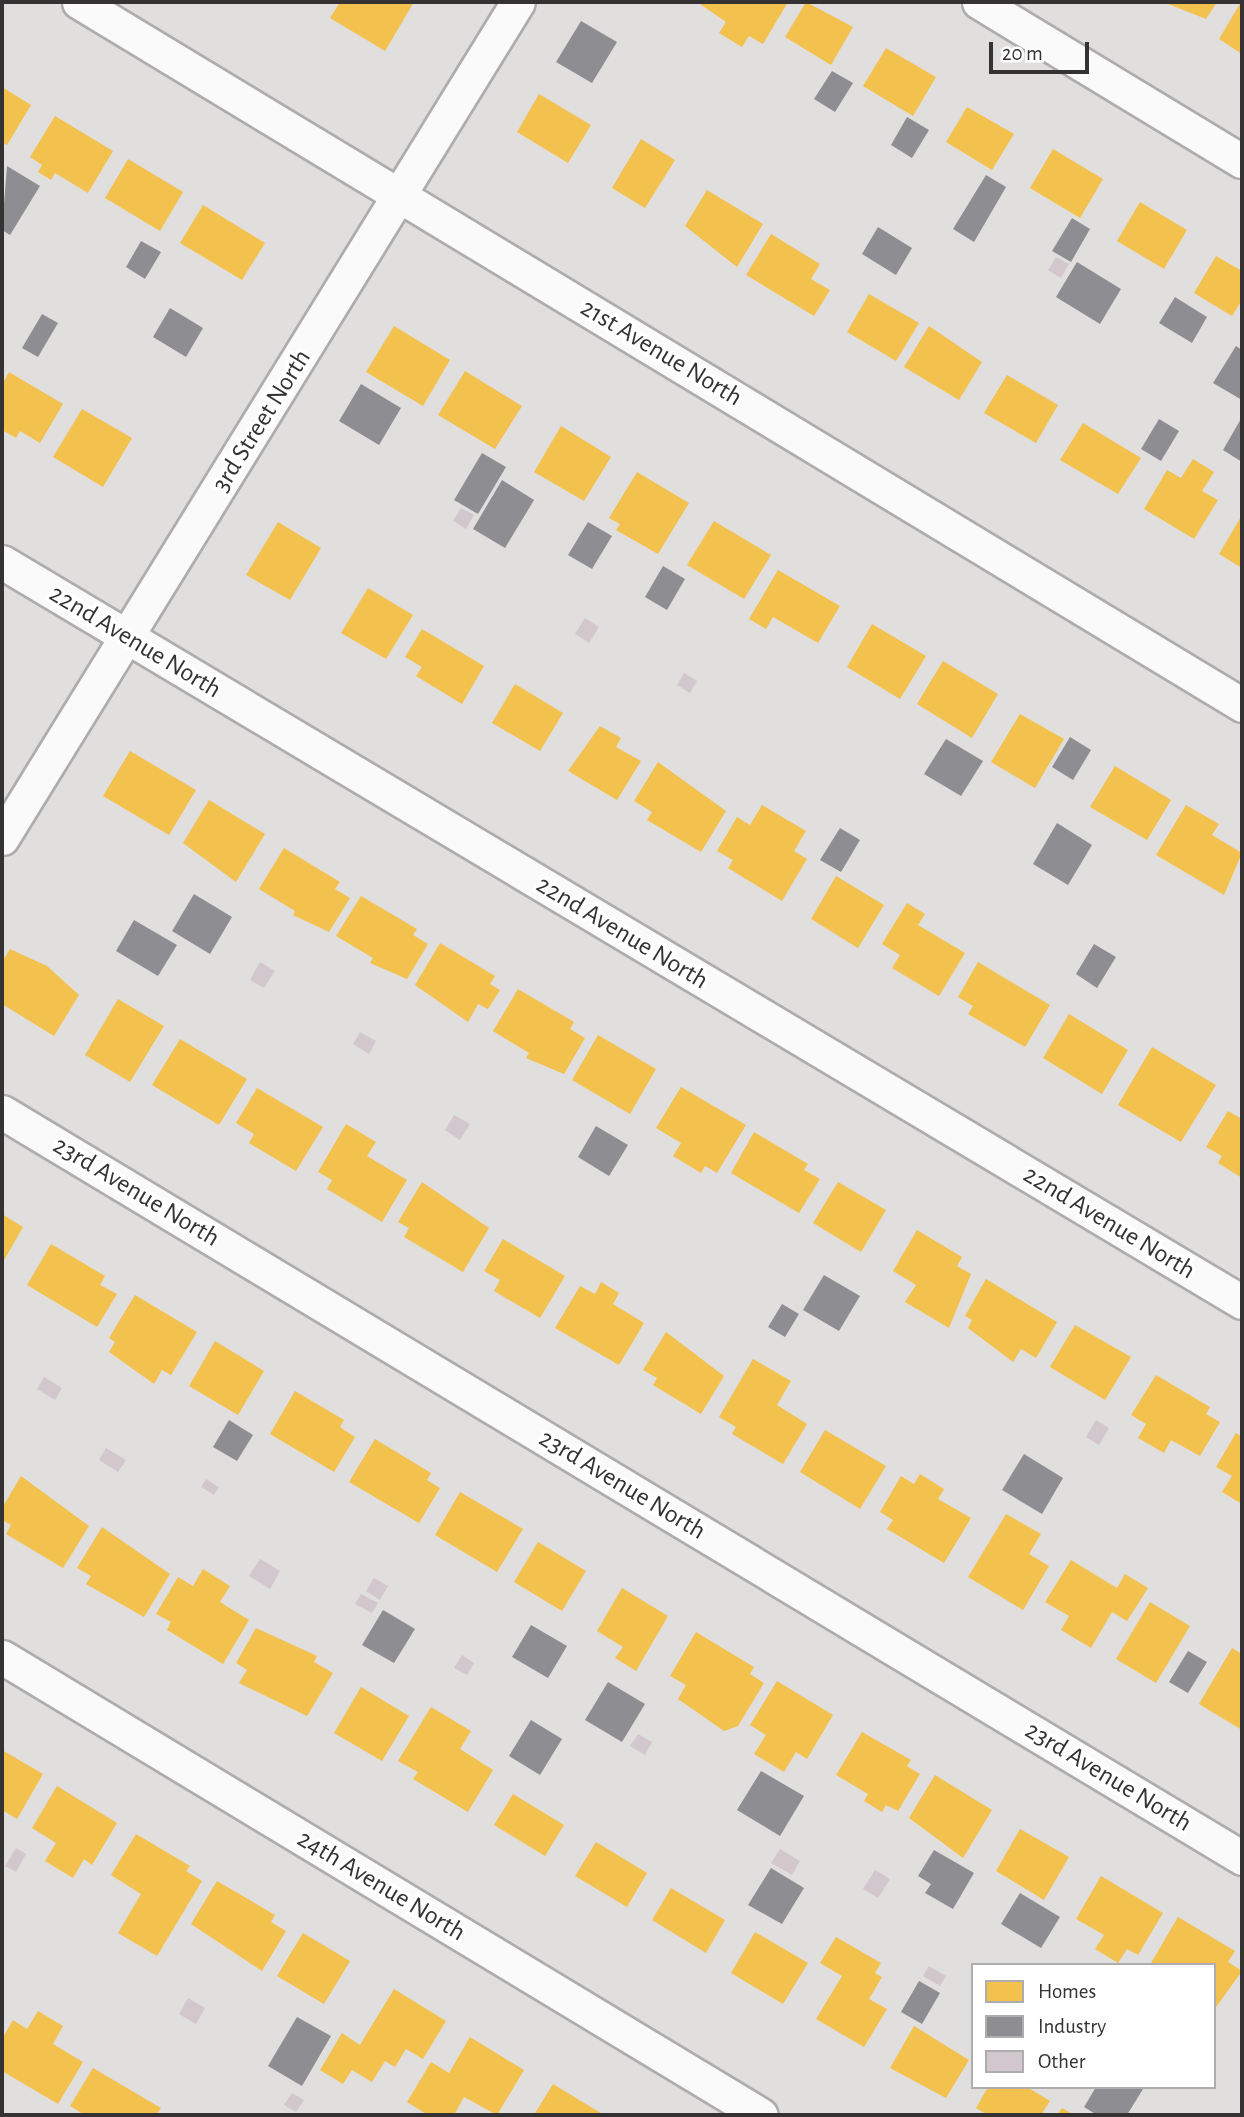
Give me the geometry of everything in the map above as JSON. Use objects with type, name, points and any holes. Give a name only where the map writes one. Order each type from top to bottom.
[{"type":"street","name":"21st Avenue North","points":[[79,2],[1242,705]]},
{"type":"street","name":"3rd Street North","points":[[2,838],[402,196],[518,2]]},
{"type":"street","points":[[979,2],[1242,161]]},
{"type":"street","name":"22nd Avenue North","points":[[2,562],[1242,1302]]},
{"type":"street","name":"23rd Avenue North","points":[[2,1112],[1242,1858]]},
{"type":"street","name":"24th Avenue North","points":[[2,1657],[761,2115]]},
{"type":"building: Homes","points":[[340,2],[414,2],[385,51],[330,18]]},
{"type":"building: Homes","points":[[697,2],[788,2],[763,44],[749,36],[742,47],[719,33],[726,22]]},
{"type":"building: Homes","points":[[806,2],[853,27],[831,65],[785,37]]},
{"type":"building: Homes","points":[[1163,2],[1217,2],[1206,19]]},
{"type":"building: Homes","points":[[1242,2],[1242,54],[1219,39]]},
{"type":"building: Homes","points":[[886,48],[936,77],[913,116],[863,86]]},
{"type":"building: Homes","points":[[2,87],[31,105],[7,145],[2,142]]},
{"type":"building: Homes","points":[[539,94],[591,125],[568,163],[517,132]]},
{"type":"building: Homes","points":[[967,107],[1014,134],[992,170],[946,142]]},
{"type":"building: Homes","points":[[55,116],[113,151],[88,193],[55,173],[51,180],[38,172],[42,165],[30,157]]},
{"type":"building: Homes","points":[[641,139],[675,160],[645,208],[612,188]]},
{"type":"building: Homes","points":[[1053,149],[1103,179],[1080,218],[1030,188]]},
{"type":"building: Homes","points":[[128,159],[183,192],[160,231],[105,198]]},
{"type":"building: Homes","points":[[707,190],[763,224],[737,267],[685,226]]},
{"type":"building: Homes","points":[[1140,202],[1187,230],[1164,269],[1117,241]]},
{"type":"building: Homes","points":[[203,205],[265,243],[242,280],[180,243]]},
{"type":"building: Homes","points":[[771,234],[820,264],[811,279],[830,290],[814,316],[746,275]]},
{"type":"building: Homes","points":[[1216,256],[1242,271],[1242,300],[1232,316],[1194,293]]},
{"type":"building: Homes","points":[[869,294],[919,323],[896,361],[847,332]]},
{"type":"building: Homes","points":[[394,326],[450,360],[423,406],[366,372]]},
{"type":"building: Homes","points":[[929,326],[982,362],[959,400],[904,367]]},
{"type":"building: Homes","points":[[465,371],[522,406],[495,449],[438,415]]},
{"type":"building: Homes","points":[[9,372],[63,404],[40,443],[20,431],[16,438],[2,430],[2,385]]},
{"type":"building: Homes","points":[[1007,375],[1058,405],[1036,443],[984,413]]},
{"type":"building: Homes","points":[[82,409],[132,438],[103,487],[53,457]]},
{"type":"building: Homes","points":[[1083,423],[1141,458],[1118,494],[1060,460]]},
{"type":"building: Homes","points":[[561,426],[611,457],[584,501],[534,472]]},
{"type":"building: Homes","points":[[1193,459],[1214,472],[1202,491],[1218,500],[1194,539],[1144,509],[1167,470],[1181,478]]},
{"type":"building: Homes","points":[[637,472],[689,503],[658,554],[616,530],[620,524],[609,518]]},
{"type":"building: Homes","points":[[1242,515],[1242,568],[1219,554]]},
{"type":"building: Homes","points":[[714,521],[771,555],[744,599],[687,565]]},
{"type":"building: Homes","points":[[278,522],[321,548],[290,600],[246,575]]},
{"type":"building: Homes","points":[[778,570],[840,606],[818,643],[773,617],[766,629],[749,619]]},
{"type":"building: Homes","points":[[368,588],[413,615],[386,659],[341,633]]},
{"type":"building: Homes","points":[[872,624],[926,656],[900,699],[847,667]]},
{"type":"building: Homes","points":[[422,629],[484,666],[462,704],[416,676],[422,667],[405,657]]},
{"type":"building: Homes","points":[[943,661],[998,694],[972,738],[917,704]]},
{"type":"building: Homes","points":[[515,684],[563,713],[540,751],[492,723]]},
{"type":"building: Homes","points":[[1020,714],[1064,739],[1035,788],[991,762]]},
{"type":"building: Homes","points":[[600,726],[621,738],[616,747],[641,761],[617,800],[568,771]]},
{"type":"building: Homes","points":[[130,751],[196,790],[169,835],[103,796]]},
{"type":"building: Homes","points":[[658,762],[726,811],[701,852],[647,820],[652,812],[634,801]]},
{"type":"building: Homes","points":[[1115,766],[1171,800],[1147,840],[1090,807]]},
{"type":"building: Homes","points":[[209,800],[265,834],[236,882],[183,843]]},
{"type":"building: Homes","points":[[762,805],[806,831],[794,851],[807,859],[782,901],[728,868],[733,860],[717,851],[737,817],[750,825]]},
{"type":"building: Homes","points":[[1186,805],[1219,824],[1212,835],[1242,853],[1224,895],[1156,855]]},
{"type":"building: Homes","points":[[284,848],[340,882],[335,889],[350,898],[329,932],[293,915],[295,911],[259,889]]},
{"type":"building: Homes","points":[[836,876],[884,905],[858,948],[811,919]]},
{"type":"building: Homes","points":[[361,896],[417,929],[413,935],[428,944],[407,979],[370,963],[373,958],[336,936]]},
{"type":"building: Homes","points":[[907,903],[925,914],[918,925],[965,953],[939,996],[892,968],[900,955],[882,944]]},
{"type":"building: Homes","points":[[440,943],[495,976],[490,984],[500,990],[488,1009],[478,1004],[468,1022],[415,985]]},
{"type":"building: Homes","points":[[10,949],[47,966],[79,995],[54,1036],[2,1004],[2,962]]},
{"type":"building: Homes","points":[[978,962],[1050,1005],[1025,1047],[968,1014],[973,1006],[958,997]]},
{"type":"building: Homes","points":[[518,989],[574,1022],[570,1029],[585,1038],[564,1074],[526,1058],[529,1053],[493,1031]]},
{"type":"building: Homes","points":[[118,999],[164,1026],[130,1082],[85,1055]]},
{"type":"building: Homes","points":[[1069,1014],[1128,1050],[1102,1094],[1043,1058]]},
{"type":"building: Homes","points":[[598,1035],[656,1069],[630,1114],[572,1080]]},
{"type":"building: Homes","points":[[180,1039],[247,1079],[219,1125],[152,1085]]},
{"type":"building: Homes","points":[[1152,1047],[1216,1085],[1181,1142],[1118,1105]]},
{"type":"building: Homes","points":[[681,1087],[746,1125],[717,1173],[705,1166],[701,1173],[673,1156],[681,1143],[656,1128]]},
{"type":"building: Homes","points":[[257,1088],[323,1127],[296,1171],[249,1143],[254,1134],[236,1123]]},
{"type":"building: Homes","points":[[1228,1111],[1242,1119],[1242,1178],[1218,1163],[1222,1156],[1206,1147]]},
{"type":"building: Homes","points":[[346,1124],[376,1142],[367,1156],[407,1180],[382,1222],[327,1189],[332,1180],[318,1172]]},
{"type":"building: Homes","points":[[754,1132],[808,1164],[804,1170],[820,1179],[799,1213],[731,1173]]},
{"type":"building: Homes","points":[[422,1182],[489,1228],[463,1272],[404,1237],[409,1228],[398,1222]]},
{"type":"building: Homes","points":[[838,1182],[886,1210],[861,1252],[813,1223]]},
{"type":"building: Homes","points":[[2,1214],[23,1227],[2,1264]]},
{"type":"building: Homes","points":[[917,1230],[962,1257],[957,1266],[971,1274],[949,1328],[905,1302],[916,1285],[893,1271]]},
{"type":"building: Homes","points":[[503,1239],[565,1276],[540,1318],[494,1291],[500,1280],[484,1271]]},
{"type":"building: Homes","points":[[51,1244],[105,1276],[100,1285],[117,1294],[97,1327],[27,1285]]},
{"type":"building: Homes","points":[[986,1279],[1057,1322],[1036,1358],[1021,1349],[1013,1362],[968,1328],[972,1320],[965,1316]]},
{"type":"building: Homes","points":[[601,1282],[619,1293],[613,1304],[644,1323],[619,1365],[555,1328],[580,1286],[595,1294]]},
{"type":"building: Homes","points":[[135,1295],[197,1332],[171,1375],[162,1370],[154,1384],[109,1352],[115,1342],[109,1338]]},
{"type":"building: Homes","points":[[1075,1325],[1131,1357],[1105,1400],[1050,1367]]},
{"type":"building: Homes","points":[[666,1332],[724,1376],[701,1414],[653,1385],[657,1378],[643,1370]]},
{"type":"building: Homes","points":[[215,1341],[264,1371],[238,1415],[189,1386]]},
{"type":"building: Homes","points":[[753,1359],[791,1381],[777,1405],[807,1424],[783,1464],[732,1434],[736,1427],[719,1417]]},
{"type":"building: Homes","points":[[1156,1375],[1210,1407],[1206,1414],[1220,1422],[1200,1456],[1171,1440],[1164,1453],[1138,1438],[1146,1424],[1131,1415]]},
{"type":"building: Homes","points":[[295,1391],[344,1420],[340,1427],[355,1437],[334,1472],[270,1434]]},
{"type":"building: Homes","points":[[825,1430],[886,1466],[860,1509],[800,1472]]},
{"type":"building: Homes","points":[[1236,1433],[1242,1437],[1242,1504],[1222,1492],[1232,1476],[1216,1467]]},
{"type":"building: Homes","points":[[375,1439],[431,1473],[427,1480],[440,1488],[419,1523],[349,1482]]},
{"type":"building: Homes","points":[[920,1474],[944,1489],[938,1499],[971,1518],[944,1563],[887,1529],[893,1520],[880,1512],[901,1476],[914,1484]]},
{"type":"building: Homes","points":[[21,1476],[89,1526],[63,1568],[6,1534],[11,1525],[2,1520],[2,1508]]},
{"type":"building: Homes","points":[[460,1492],[523,1529],[497,1572],[435,1535]]},
{"type":"building: Homes","points":[[1006,1514],[1041,1534],[1029,1554],[1049,1566],[1023,1610],[968,1577]]},
{"type":"building: Homes","points":[[102,1527],[170,1574],[144,1617],[86,1584],[91,1576],[77,1568]]},
{"type":"building: Homes","points":[[538,1542],[586,1571],[562,1611],[514,1582]]},
{"type":"building: Homes","points":[[1071,1560],[1117,1588],[1125,1574],[1148,1588],[1127,1621],[1112,1612],[1091,1648],[1061,1630],[1069,1616],[1045,1602]]},
{"type":"building: Homes","points":[[203,1569],[230,1586],[220,1602],[249,1620],[223,1664],[167,1630],[171,1622],[156,1614],[178,1577],[193,1586]]},
{"type":"building: Homes","points":[[622,1588],[668,1616],[636,1671],[615,1658],[623,1647],[597,1631]]},
{"type":"building: Homes","points":[[1150,1602],[1190,1626],[1156,1683],[1116,1659]]},
{"type":"building: Homes","points":[[256,1628],[317,1656],[314,1662],[333,1673],[307,1716],[239,1683],[247,1670],[236,1663]]},
{"type":"building: Homes","points":[[696,1632],[754,1667],[750,1674],[764,1683],[738,1726],[724,1731],[678,1699],[686,1685],[670,1676]]},
{"type":"building: Homes","points":[[1232,1648],[1242,1654],[1242,1730],[1199,1704]]},
{"type":"building: Homes","points":[[777,1681],[833,1715],[807,1759],[796,1752],[784,1772],[754,1754],[766,1735],[750,1725]]},
{"type":"building: Homes","points":[[361,1687],[409,1716],[382,1761],[334,1733]]},
{"type":"building: Homes","points":[[431,1707],[471,1731],[460,1749],[493,1770],[468,1812],[413,1779],[418,1772],[398,1761]]},
{"type":"building: Homes","points":[[862,1732],[911,1760],[907,1766],[920,1774],[898,1811],[886,1805],[882,1812],[864,1801],[868,1794],[836,1775]]},
{"type":"building: Homes","points":[[2,1750],[43,1774],[17,1819],[2,1810]]},
{"type":"building: Homes","points":[[935,1775],[992,1810],[963,1858],[909,1818]]},
{"type":"building: Homes","points":[[57,1786],[117,1823],[92,1865],[84,1859],[73,1878],[45,1861],[56,1843],[32,1828]]},
{"type":"building: Homes","points":[[513,1794],[564,1825],[545,1856],[494,1825]]},
{"type":"building: Homes","points":[[1020,1829],[1069,1857],[1044,1900],[996,1871]]},
{"type":"building: Homes","points":[[136,1834],[190,1866],[186,1871],[202,1881],[157,1956],[118,1933],[141,1894],[111,1875]]},
{"type":"building: Homes","points":[[596,1842],[647,1873],[627,1907],[575,1876]]},
{"type":"building: Homes","points":[[1101,1876],[1163,1913],[1138,1955],[1127,1949],[1118,1963],[1095,1949],[1104,1935],[1076,1919]]},
{"type":"building: Homes","points":[[217,1881],[275,1915],[271,1922],[286,1931],[262,1971],[191,1924]]},
{"type":"building: Homes","points":[[671,1888],[725,1920],[706,1953],[652,1920]]},
{"type":"building: Homes","points":[[1178,1917],[1235,1951],[1228,1962],[1242,1971],[1216,2007],[1216,1963],[1151,1963]]},
{"type":"building: Homes","points":[[755,1932],[808,1963],[783,2004],[731,1973]]},
{"type":"building: Homes","points":[[303,1933],[350,1961],[324,2004],[277,1976]]},
{"type":"building: Homes","points":[[836,1937],[881,1963],[875,1973],[882,1977],[869,1999],[887,2009],[864,2047],[816,2019],[842,1976],[820,1963]]},
{"type":"building: Homes","points":[[394,1989],[446,2021],[423,2059],[406,2049],[395,2067],[385,2061],[372,2082],[352,2070],[343,2084],[320,2070],[342,2033],[360,2045]]},
{"type":"building: Homes","points":[[38,2011],[63,2026],[53,2044],[83,2062],[58,2104],[2,2071],[2,2039],[13,2020],[27,2029]]},
{"type":"building: Homes","points":[[914,2026],[969,2060],[946,2098],[890,2068]]},
{"type":"building: Homes","points":[[470,2037],[524,2070],[497,2115],[464,2097],[454,2115],[428,2115],[407,2102],[431,2062],[449,2073]]},
{"type":"building: Homes","points":[[93,2068],[161,2108],[156,2115],[85,2115],[70,2106]]},
{"type":"building: Homes","points":[[553,2084],[604,2115],[534,2115]]},
{"type":"building: Homes","points":[[987,2089],[1030,2089],[1050,2101],[1041,2115],[988,2115],[976,2108]]},
{"type":"building: Homes","points":[[1062,2108],[1074,2115],[1057,2115]]},
{"type":"building: Industry","points":[[581,21],[617,42],[592,83],[556,62]]},
{"type":"building: Industry","points":[[832,71],[853,83],[835,112],[814,99]]},
{"type":"building: Industry","points":[[907,117],[929,130],[912,158],[891,145]]},
{"type":"building: Industry","points":[[7,166],[40,186],[10,235],[2,230]]},
{"type":"building: Industry","points":[[986,175],[1006,187],[974,242],[953,229]]},
{"type":"building: Industry","points":[[1072,218],[1090,229],[1071,262],[1052,251]]},
{"type":"building: Industry","points":[[878,227],[912,248],[896,275],[862,254]]},
{"type":"building: Industry","points":[[141,241],[161,252],[145,279],[126,267]]},
{"type":"building: Industry","points":[[1077,262],[1121,289],[1100,324],[1056,297]]},
{"type":"building: Industry","points":[[1175,297],[1207,317],[1192,343],[1159,323]]},
{"type":"building: Industry","points":[[170,308],[203,328],[186,357],[153,337]]},
{"type":"building: Industry","points":[[42,314],[58,323],[38,357],[22,348]]},
{"type":"building: Industry","points":[[1236,346],[1242,350],[1242,400],[1213,383]]},
{"type":"building: Industry","points":[[361,384],[401,408],[379,445],[339,421]]},
{"type":"building: Industry","points":[[1242,417],[1242,462],[1223,450]]},
{"type":"building: Industry","points":[[1159,419],[1179,431],[1161,461],[1141,449]]},
{"type":"building: Industry","points":[[482,453],[506,467],[478,514],[454,500]]},
{"type":"building: Industry","points":[[502,480],[534,500],[505,548],[473,529]]},
{"type":"building: Industry","points":[[588,522],[612,536],[592,569],[568,555]]},
{"type":"building: Industry","points":[[663,566],[685,579],[667,610],[645,597]]},
{"type":"building: Industry","points":[[1070,737],[1091,750],[1073,780],[1052,767]]},
{"type":"building: Industry","points":[[946,739],[983,761],[961,796],[924,774]]},
{"type":"building: Industry","points":[[1057,823],[1092,845],[1068,885],[1033,864]]},
{"type":"building: Industry","points":[[840,828],[860,840],[841,872],[820,860]]},
{"type":"building: Industry","points":[[194,894],[232,917],[210,954],[172,931]]},
{"type":"building: Industry","points":[[134,920],[177,945],[158,976],[116,951]]},
{"type":"building: Industry","points":[[1094,944],[1116,957],[1097,988],[1076,974]]},
{"type":"building: Industry","points":[[596,1126],[628,1145],[609,1176],[578,1157]]},
{"type":"building: Industry","points":[[824,1275],[860,1296],[839,1331],[803,1310]]},
{"type":"building: Industry","points":[[782,1304],[799,1314],[785,1337],[768,1327]]},
{"type":"building: Industry","points":[[229,1420],[253,1435],[237,1461],[213,1447]]},
{"type":"building: Industry","points":[[1024,1454],[1063,1478],[1042,1514],[1002,1490]]},
{"type":"building: Industry","points":[[383,1610],[415,1629],[394,1663],[362,1645]]},
{"type":"building: Industry","points":[[531,1625],[567,1646],[548,1678],[512,1657]]},
{"type":"building: Industry","points":[[1188,1651],[1207,1662],[1188,1693],[1169,1682]]},
{"type":"building: Industry","points":[[608,1682],[645,1704],[622,1742],[585,1720]]},
{"type":"building: Industry","points":[[531,1720],[562,1739],[540,1775],[509,1756]]},
{"type":"building: Industry","points":[[761,1771],[804,1796],[780,1836],[737,1810]]},
{"type":"building: Industry","points":[[934,1850],[974,1873],[953,1909],[925,1893],[931,1884],[918,1876]]},
{"type":"building: Industry","points":[[771,1868],[804,1888],[782,1924],[748,1905]]},
{"type":"building: Industry","points":[[1020,1893],[1060,1917],[1041,1948],[1001,1924]]},
{"type":"building: Industry","points":[[919,1981],[940,1993],[922,2024],[901,2012]]},
{"type":"building: Industry","points":[[297,2017],[331,2036],[302,2086],[268,2066]]},
{"type":"building: Industry","points":[[1095,2089],[1143,2089],[1127,2115],[1097,2115],[1084,2107]]},
{"type":"building: Other","points":[[1056,257],[1069,264],[1061,278],[1048,270]]},
{"type":"building: Other","points":[[461,508],[474,515],[466,529],[453,521]]},
{"type":"building: Other","points":[[585,618],[599,627],[589,643],[575,634]]},
{"type":"building: Other","points":[[684,673],[697,681],[690,693],[677,685]]},
{"type":"building: Other","points":[[260,962],[275,971],[264,988],[250,980]]},
{"type":"building: Other","points":[[360,1032],[376,1041],[369,1054],[353,1044]]},
{"type":"building: Other","points":[[454,1115],[470,1124],[460,1140],[445,1130]]},
{"type":"building: Other","points":[[44,1377],[62,1388],[55,1400],[37,1389]]},
{"type":"building: Other","points":[[1096,1420],[1109,1428],[1099,1445],[1086,1437]]},
{"type":"building: Other","points":[[106,1448],[126,1460],[118,1472],[99,1460]]},
{"type":"building: Other","points":[[206,1479],[219,1487],[214,1495],[201,1487]]},
{"type":"building: Other","points":[[260,1559],[280,1571],[270,1589],[249,1576]]},
{"type":"building: Other","points":[[374,1578],[388,1586],[380,1600],[366,1591]]},
{"type":"building: Other","points":[[361,1594],[378,1603],[372,1613],[355,1604]]},
{"type":"building: Other","points":[[462,1655],[474,1663],[467,1675],[454,1668]]},
{"type":"building: Other","points":[[638,1734],[652,1742],[645,1755],[630,1746]]},
{"type":"building: Other","points":[[16,1848],[26,1854],[16,1872],[5,1866]]},
{"type":"building: Other","points":[[780,1849],[800,1861],[792,1875],[771,1863]]},
{"type":"building: Other","points":[[875,1870],[890,1879],[878,1898],[863,1889]]},
{"type":"building: Other","points":[[929,1966],[946,1976],[940,1986],[923,1976]]},
{"type":"building: Other","points":[[188,1998],[205,2008],[196,2024],[179,2014]]},
{"type":"building: Other","points":[[292,2093],[304,2100],[296,2112],[284,2105]]}]
